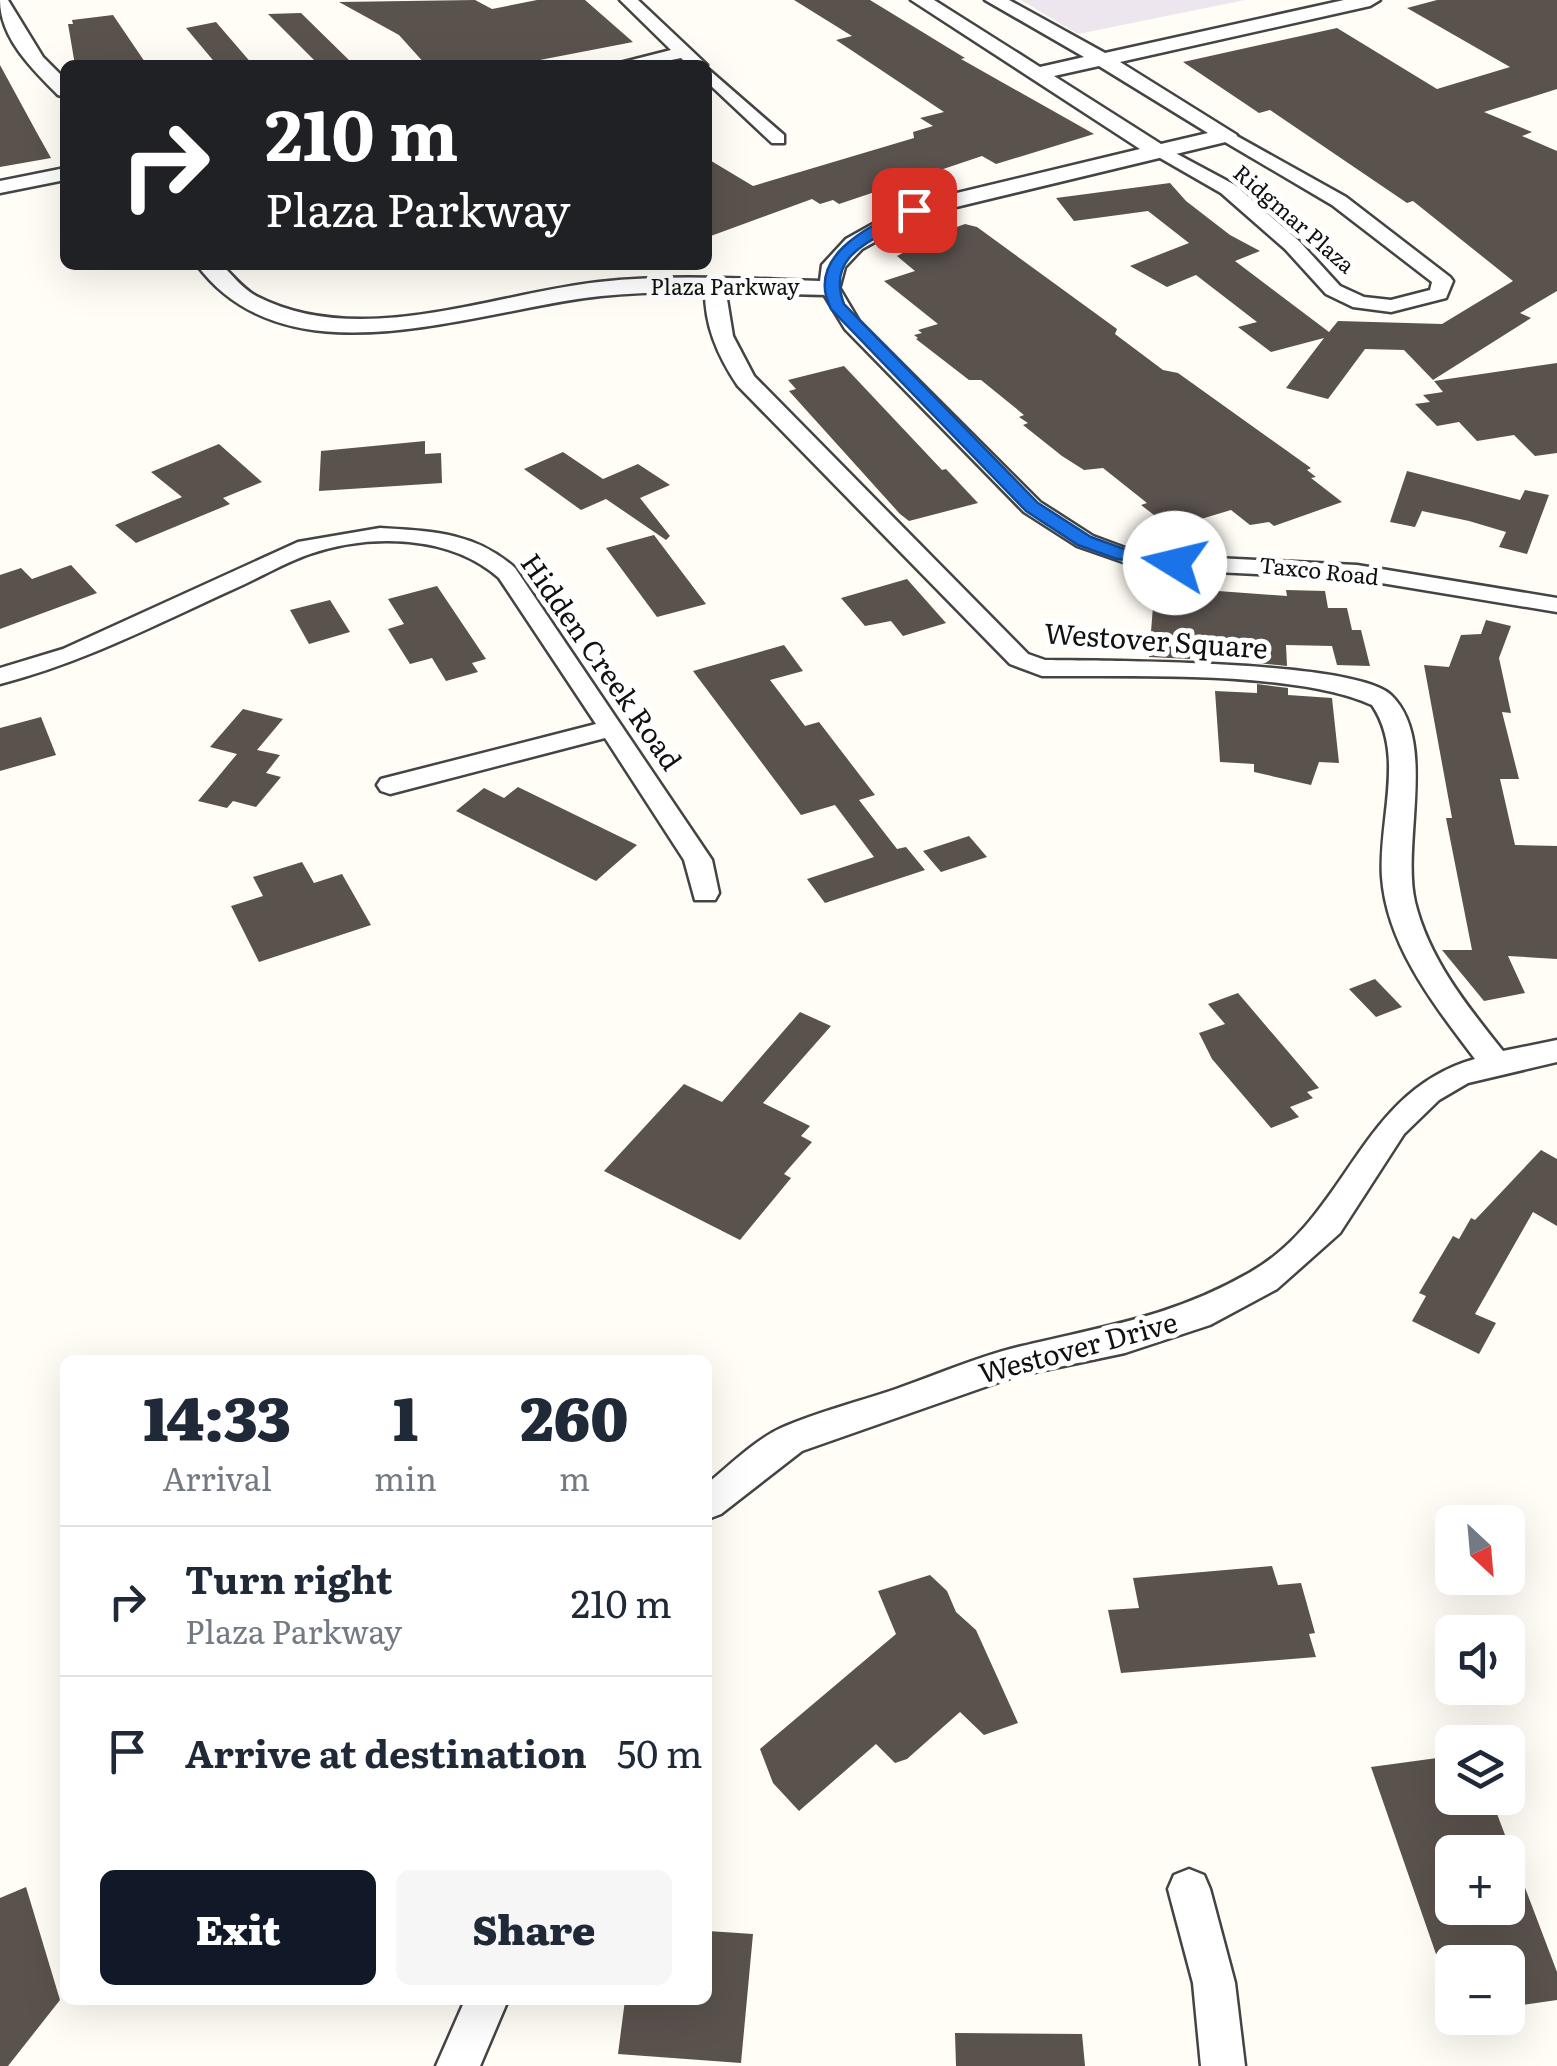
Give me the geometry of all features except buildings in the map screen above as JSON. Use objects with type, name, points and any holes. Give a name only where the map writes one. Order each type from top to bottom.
[{"type":"street","points":[[628,0],[692,59]]},
{"type":"street","name":"Ridgmar Plaza","points":[[921,0],[1157,151],[1228,189],[1292,245],[1333,290],[1360,303],[1391,306],[1439,294],[1443,281],[1383,230],[1306,177],[1226,135],[1075,43],[995,0]]},
{"type":"street","points":[[1012,57],[1281,0]]},
{"type":"street","points":[[1036,74],[1318,5],[1370,0]]},
{"type":"street","points":[[1,8],[35,60],[60,86]]},
{"type":"street","points":[[712,78],[778,139]]},
{"type":"street","name":"Plaza Parkway","points":[[214,270],[243,302],[300,321],[382,324],[559,293],[666,286],[830,288],[834,265],[854,244],[914,210],[1226,135]]},
{"type":"street","points":[[0,188],[60,175]]},
{"type":"street","name":"Westover Square","points":[[715,287],[714,309],[732,363],[746,381],[1020,659],[1042,668],[1188,672],[1352,684],[1382,700],[1396,730],[1403,784],[1396,875],[1407,926],[1453,1008],[1496,1064]]},
{"type":"street","name":"Taxco Road","points":[[830,288],[836,306],[852,324],[1032,507],[1085,541],[1123,555],[1175,563],[1357,572],[1557,606]]},
{"type":"street","name":"Hidden Creek Road","points":[[0,676],[72,654],[306,547],[380,535],[446,539],[488,556],[507,573],[614,728],[698,860],[704,893]]},
{"type":"street","points":[[390,785],[614,728]]},
{"type":"street","name":"Westover Drive","points":[[712,1501],[790,1440],[1014,1362],[1124,1339],[1198,1315],[1265,1280],[1329,1224],[1393,1126],[1428,1092],[1458,1075],[1557,1051]]},
{"type":"street","points":[[1189,1889],[1214,1983],[1223,2066]]},
{"type":"street","points":[[458,2066],[485,2005]]},
{"type":"shaded area","points":[[1021,0],[1245,0],[1078,34]]},
{"type":"route","points":[[914,210],[870,232],[834,265],[830,288],[836,306],[1032,507],[1085,541],[1123,555],[1175,563]]}]
